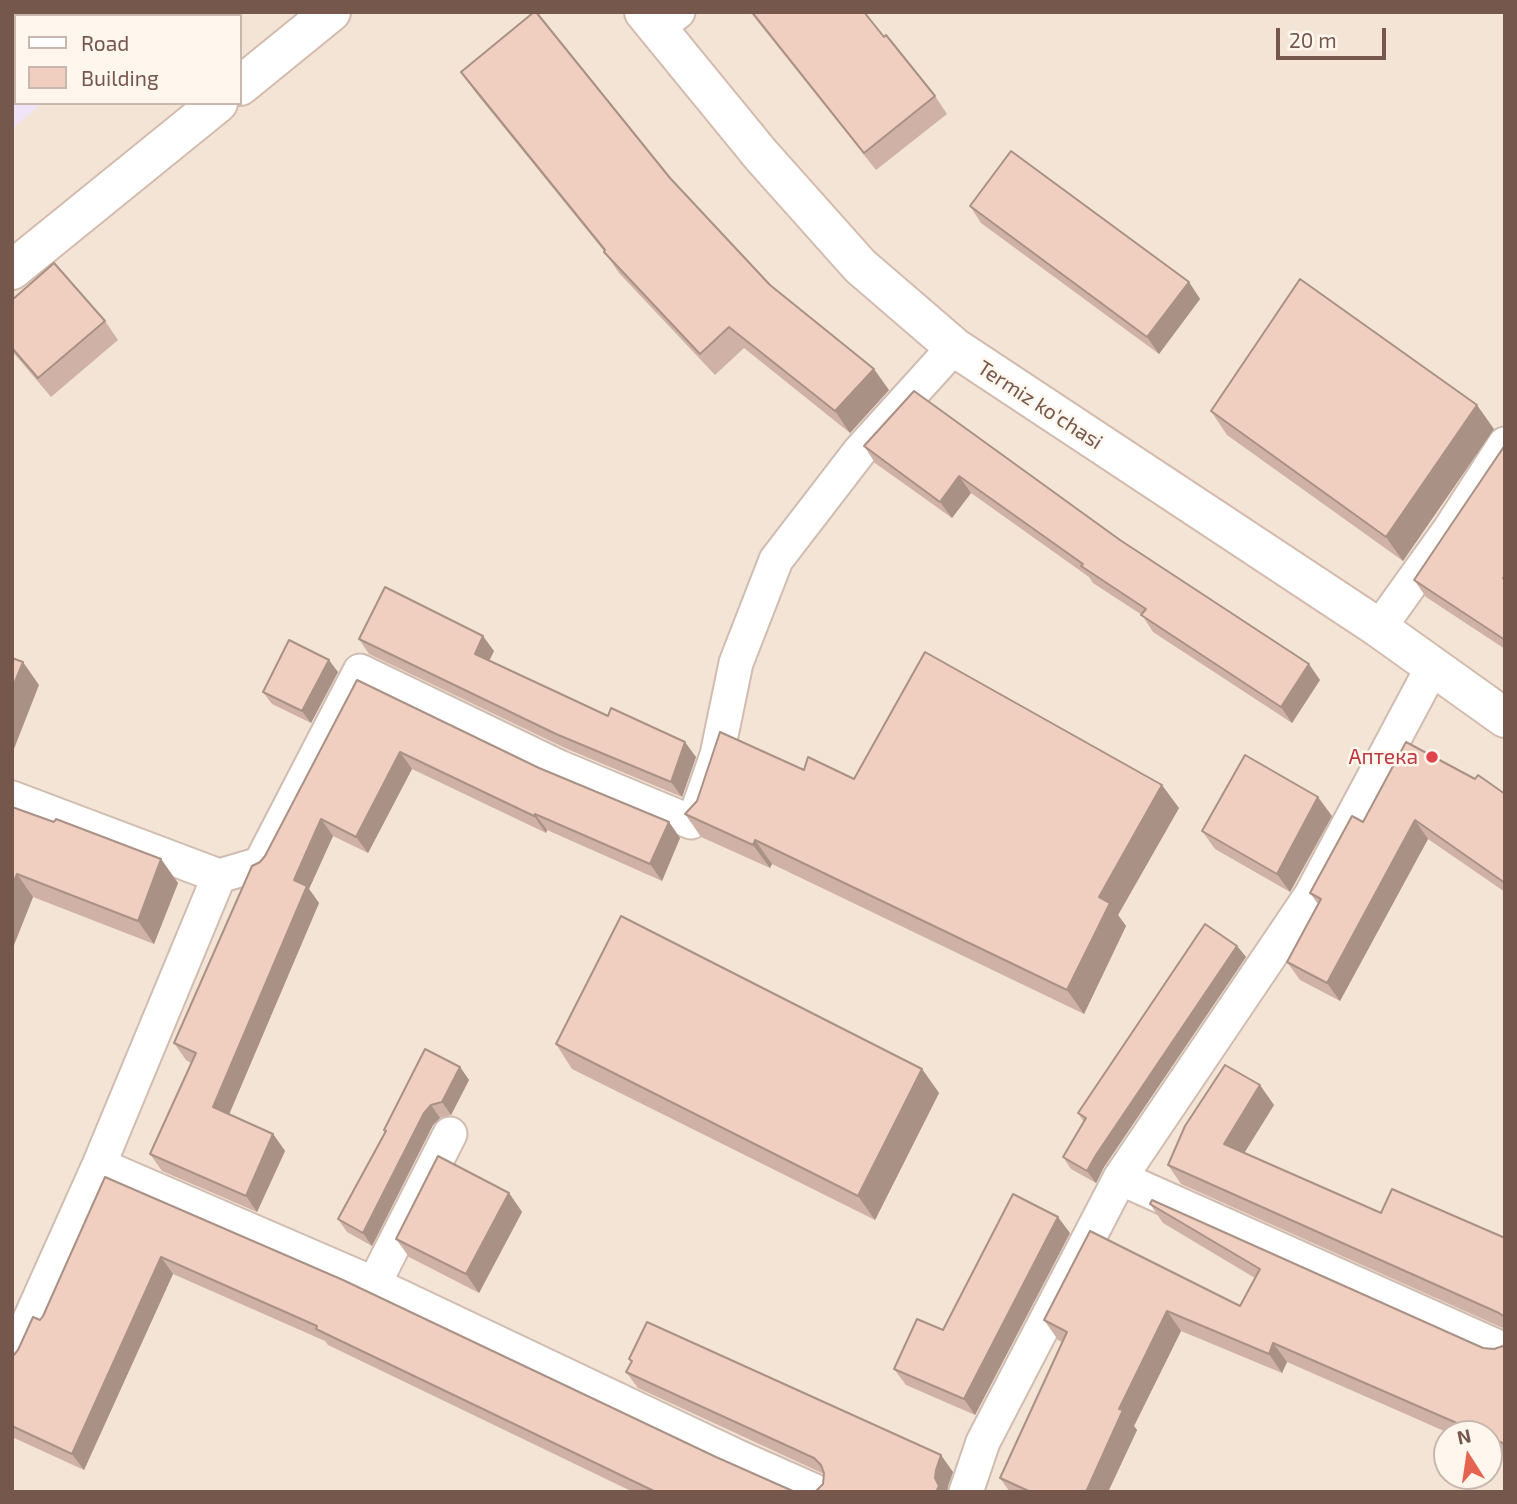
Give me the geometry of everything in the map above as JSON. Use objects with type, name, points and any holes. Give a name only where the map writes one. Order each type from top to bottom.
[{"type":"main road","points":[[242,84],[331,12]]},
{"type":"main road","name":"Termiz ko'chasi","points":[[660,18],[761,155],[859,266],[954,347],[1379,628],[1505,718]]},
{"type":"main road","points":[[12,270],[217,105]]},
{"type":"street","points":[[12,798],[219,876],[260,864],[360,671],[559,767],[691,822],[695,818],[717,755],[736,663],[776,560],[859,452],[954,347]]},
{"type":"street","points":[[1379,628],[1450,529],[1505,444]]},
{"type":"street","points":[[967,1492],[984,1443],[1120,1178],[1311,895],[1433,666]]},
{"type":"street","points":[[12,1359],[99,1165],[219,876]]},
{"type":"street","points":[[374,1284],[450,1134]]},
{"type":"street","points":[[99,1165],[374,1284],[817,1492]]},
{"type":"street","points":[[1120,1178],[1505,1350]]},
{"type":"shaded area","points":[[12,12],[1505,12],[1505,1492],[12,1492]]},
{"type":"shaded area","points":[[12,12],[147,12],[14,14],[14,105],[40,105],[12,129]]},
{"type":"building","points":[[534,12],[670,178],[770,285],[874,369],[835,411],[729,327],[700,354],[604,252],[461,72]]},
{"type":"building","points":[[752,12],[864,12],[935,96],[864,153]]},
{"type":"building","points":[[1011,151],[1189,282],[1147,337],[970,206]]},
{"type":"building","points":[[54,263],[105,321],[38,378],[12,348],[12,300]]},
{"type":"building","points":[[1300,279],[1477,405],[1386,537],[1211,411]]},
{"type":"building","points":[[914,391],[1120,540],[1309,664],[1281,707],[1141,615],[1146,609],[1081,566],[1083,564],[959,476],[940,502],[864,446]]},
{"type":"building","points":[[1505,445],[1503,578],[1505,640],[1414,580]]},
{"type":"building","points":[[385,587],[483,636],[475,654],[608,716],[611,708],[685,742],[671,782],[556,734],[359,639]]},
{"type":"building","points":[[289,640],[329,660],[302,711],[263,692]]},
{"type":"building","points":[[925,652],[1162,785],[1099,897],[1110,903],[1067,990],[755,840],[753,845],[685,814],[697,801],[720,732],[804,770],[808,757],[854,779]]},
{"type":"building","points":[[12,658],[23,662],[12,689]]},
{"type":"building","points":[[357,680],[539,768],[669,822],[650,864],[535,814],[534,816],[400,752],[356,837],[321,819],[294,880],[307,886],[213,1107],[273,1134],[246,1196],[150,1154],[196,1053],[174,1043],[252,866],[265,856]]},
{"type":"building","points":[[1406,742],[1475,779],[1478,775],[1505,794],[1505,883],[1415,820],[1327,983],[1287,962],[1321,899],[1310,893],[1352,816],[1363,822]]},
{"type":"building","points":[[1245,755],[1318,797],[1277,874],[1202,831]]},
{"type":"building","points":[[12,807],[54,822],[56,819],[161,859],[138,921],[17,874],[12,886]]},
{"type":"building","points":[[621,916],[922,1069],[858,1196],[556,1044]]},
{"type":"building","points":[[1205,924],[1237,946],[1087,1171],[1063,1157],[1086,1118],[1078,1113]]},
{"type":"building","points":[[425,1049],[460,1067],[442,1102],[431,1105],[424,1113],[363,1233],[338,1219],[386,1131],[384,1130]]},
{"type":"building","points":[[1225,1065],[1260,1085],[1224,1144],[1381,1213],[1392,1189],[1505,1238],[1505,1317],[1168,1165],[1185,1126]]},
{"type":"building","points":[[438,1156],[509,1193],[466,1274],[396,1239]]},
{"type":"building","points":[[105,1177],[343,1280],[795,1492],[656,1492],[316,1329],[317,1326],[161,1257],[72,1454],[12,1426],[12,1357],[33,1317],[40,1320],[43,1316]]},
{"type":"building","points":[[1013,1194],[1058,1217],[964,1399],[894,1369],[917,1319],[943,1330]]},
{"type":"building","points":[[1152,1200],[1483,1348],[1494,1349],[1505,1343],[1505,1444],[1503,1420],[1450,1420],[1273,1343],[1269,1354],[1167,1311],[1119,1409],[1123,1410],[1086,1492],[1031,1492],[1000,1478],[1067,1332],[1044,1320],[1090,1231],[1240,1306],[1260,1269],[1150,1204]]},
{"type":"building","points":[[647,1322],[941,1455],[936,1470],[935,1478],[939,1486],[936,1492],[814,1492],[823,1484],[824,1473],[814,1458],[626,1372],[632,1361],[629,1359]]},
{"type":"place","name":"Аптека","points":[[1432,757]]}]
